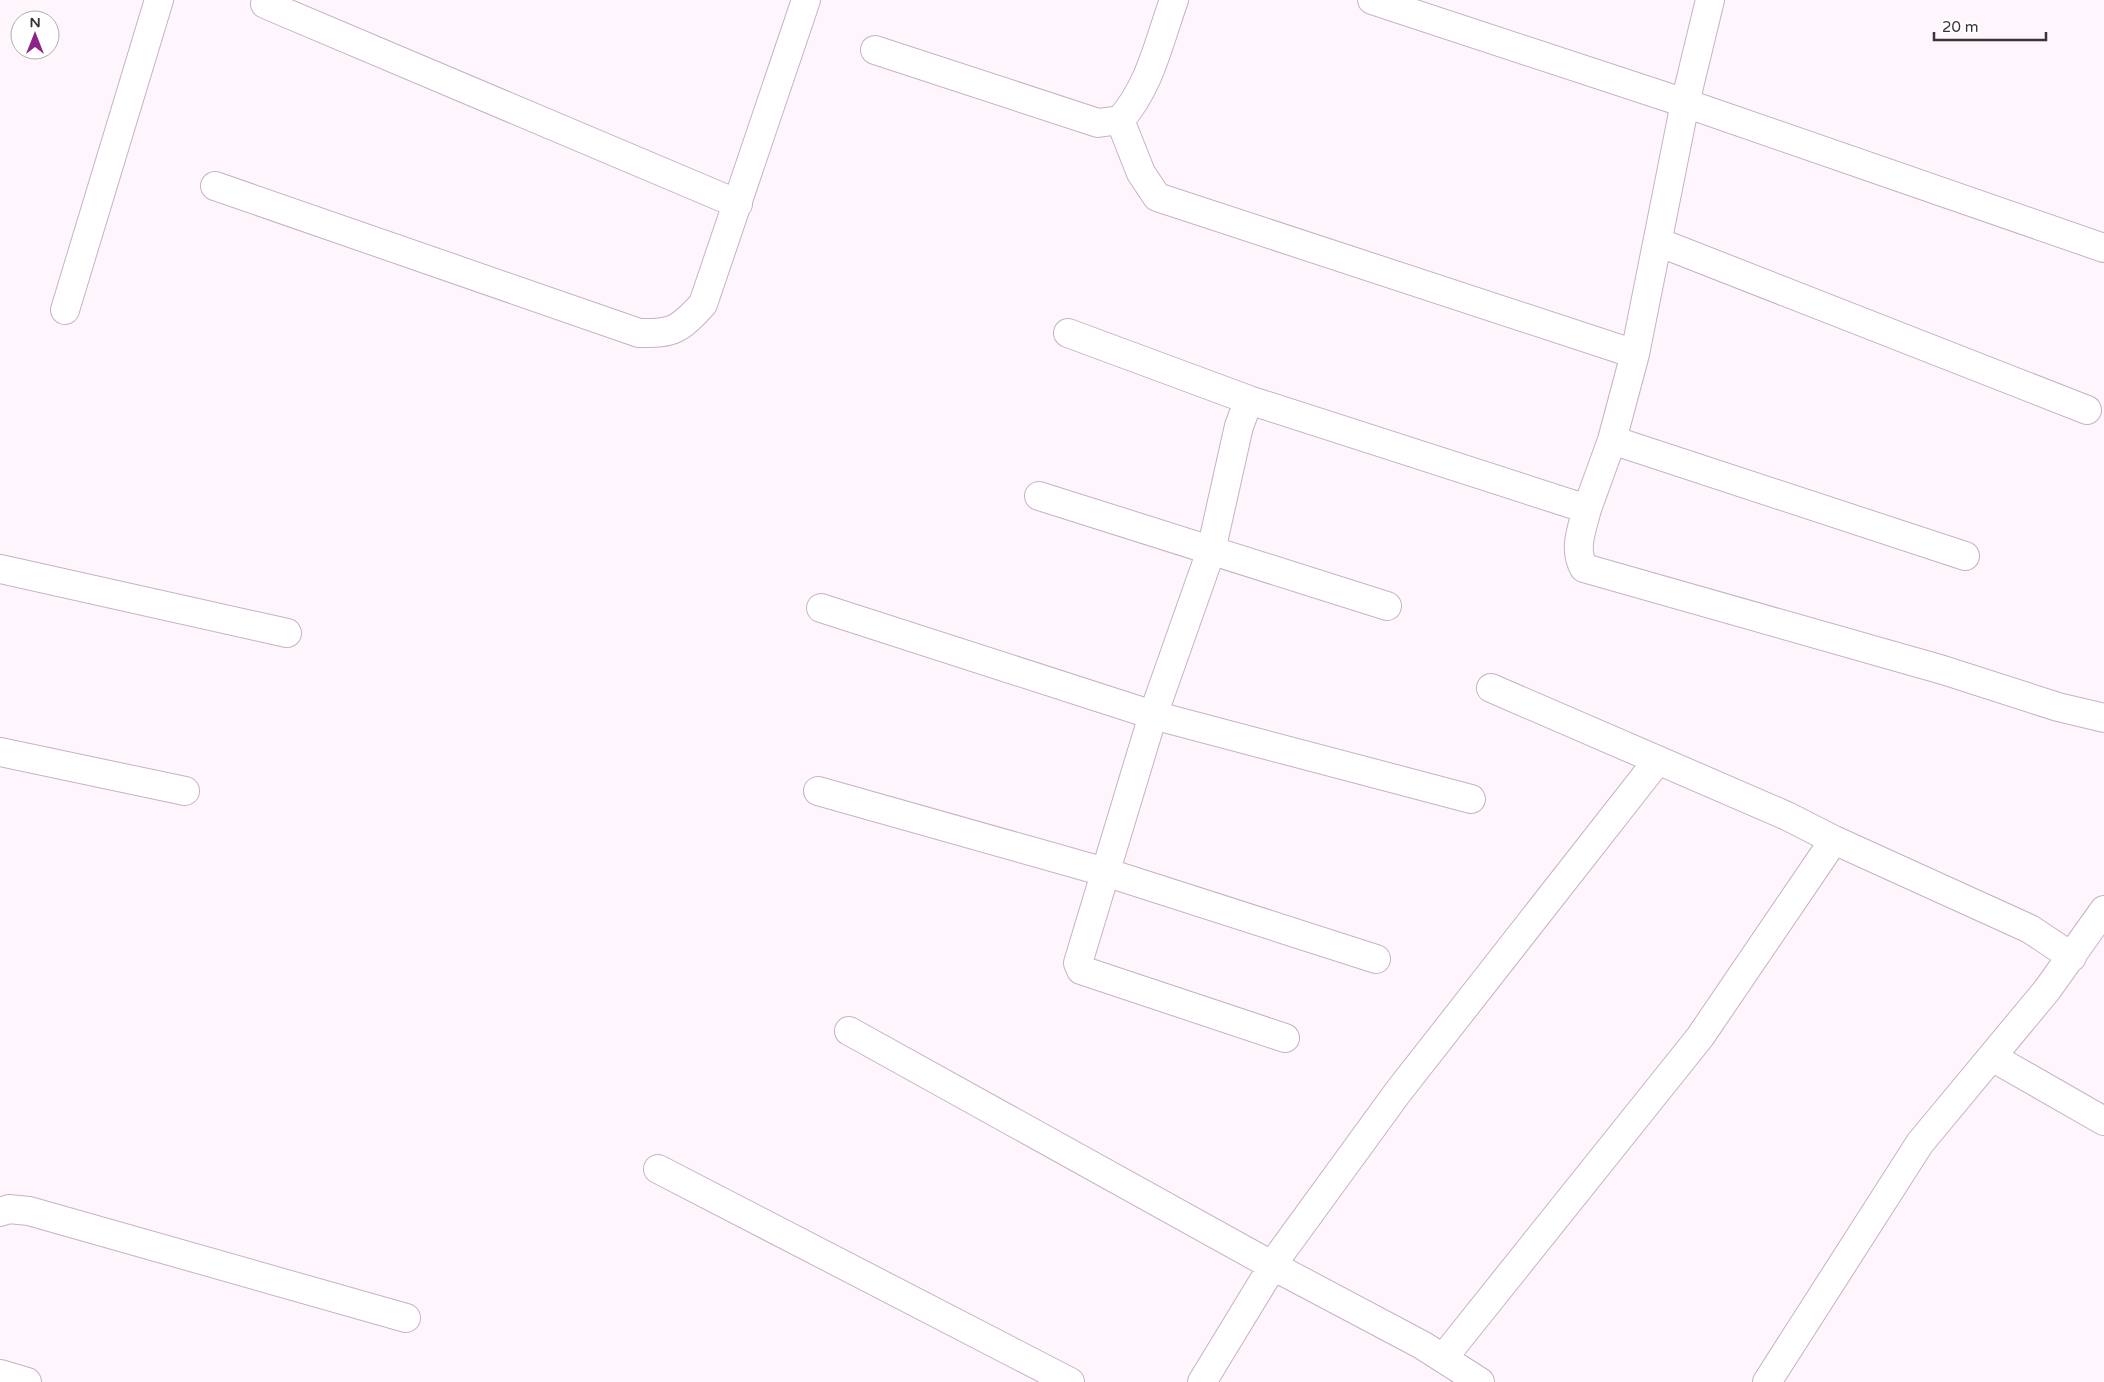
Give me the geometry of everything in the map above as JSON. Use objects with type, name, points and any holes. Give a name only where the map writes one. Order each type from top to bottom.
[{"type":"street","points":[[65,310],[159,0]]},
{"type":"street","points":[[215,186],[639,333],[664,333],[686,323],[703,304],[806,0]]},
{"type":"street","points":[[875,50],[1098,123],[1120,120],[1133,105],[1144,86],[1174,0]]},
{"type":"street","points":[[1372,0],[1684,103],[2104,248]]},
{"type":"street","points":[[1710,0],[1684,103],[1635,354],[1612,440],[1587,509],[1578,543],[1578,558],[1584,568],[1943,670],[2058,707],[2104,718]]},
{"type":"street","points":[[265,4],[738,204]]},
{"type":"street","points":[[1120,120],[1141,173],[1157,197],[1635,354]]},
{"type":"street","points":[[1658,242],[2087,410]]},
{"type":"street","points":[[1068,333],[1249,400],[1587,509]]},
{"type":"street","points":[[1249,400],[1239,426],[1211,551],[1153,715],[1078,958],[1081,970],[1285,1038]]},
{"type":"street","points":[[1612,440],[1965,556]]},
{"type":"street","points":[[1039,496],[1387,606]]},
{"type":"street","points":[[0,569],[287,633]]},
{"type":"street","points":[[821,608],[1153,715],[1471,799]]},
{"type":"street","points":[[1491,688],[1787,816],[1834,840],[2030,929],[2072,957]]},
{"type":"street","points":[[0,752],[185,791]]},
{"type":"street","points":[[1202,1382],[1273,1266],[1398,1092],[1658,760]]},
{"type":"street","points":[[818,791],[1105,872],[1376,959]]},
{"type":"street","points":[[1444,1357],[1700,1037],[1834,840]]},
{"type":"street","points":[[1767,1382],[1920,1143],[2072,957],[2104,910]]},
{"type":"street","points":[[849,1031],[1273,1266],[1444,1357],[1480,1382]]},
{"type":"street","points":[[1992,1057],[2104,1121]]},
{"type":"street","points":[[658,1169],[1070,1382]]},
{"type":"street","points":[[0,1212],[9,1209],[29,1211],[406,1318]]},
{"type":"street","points":[[0,1374],[27,1382]]}]
